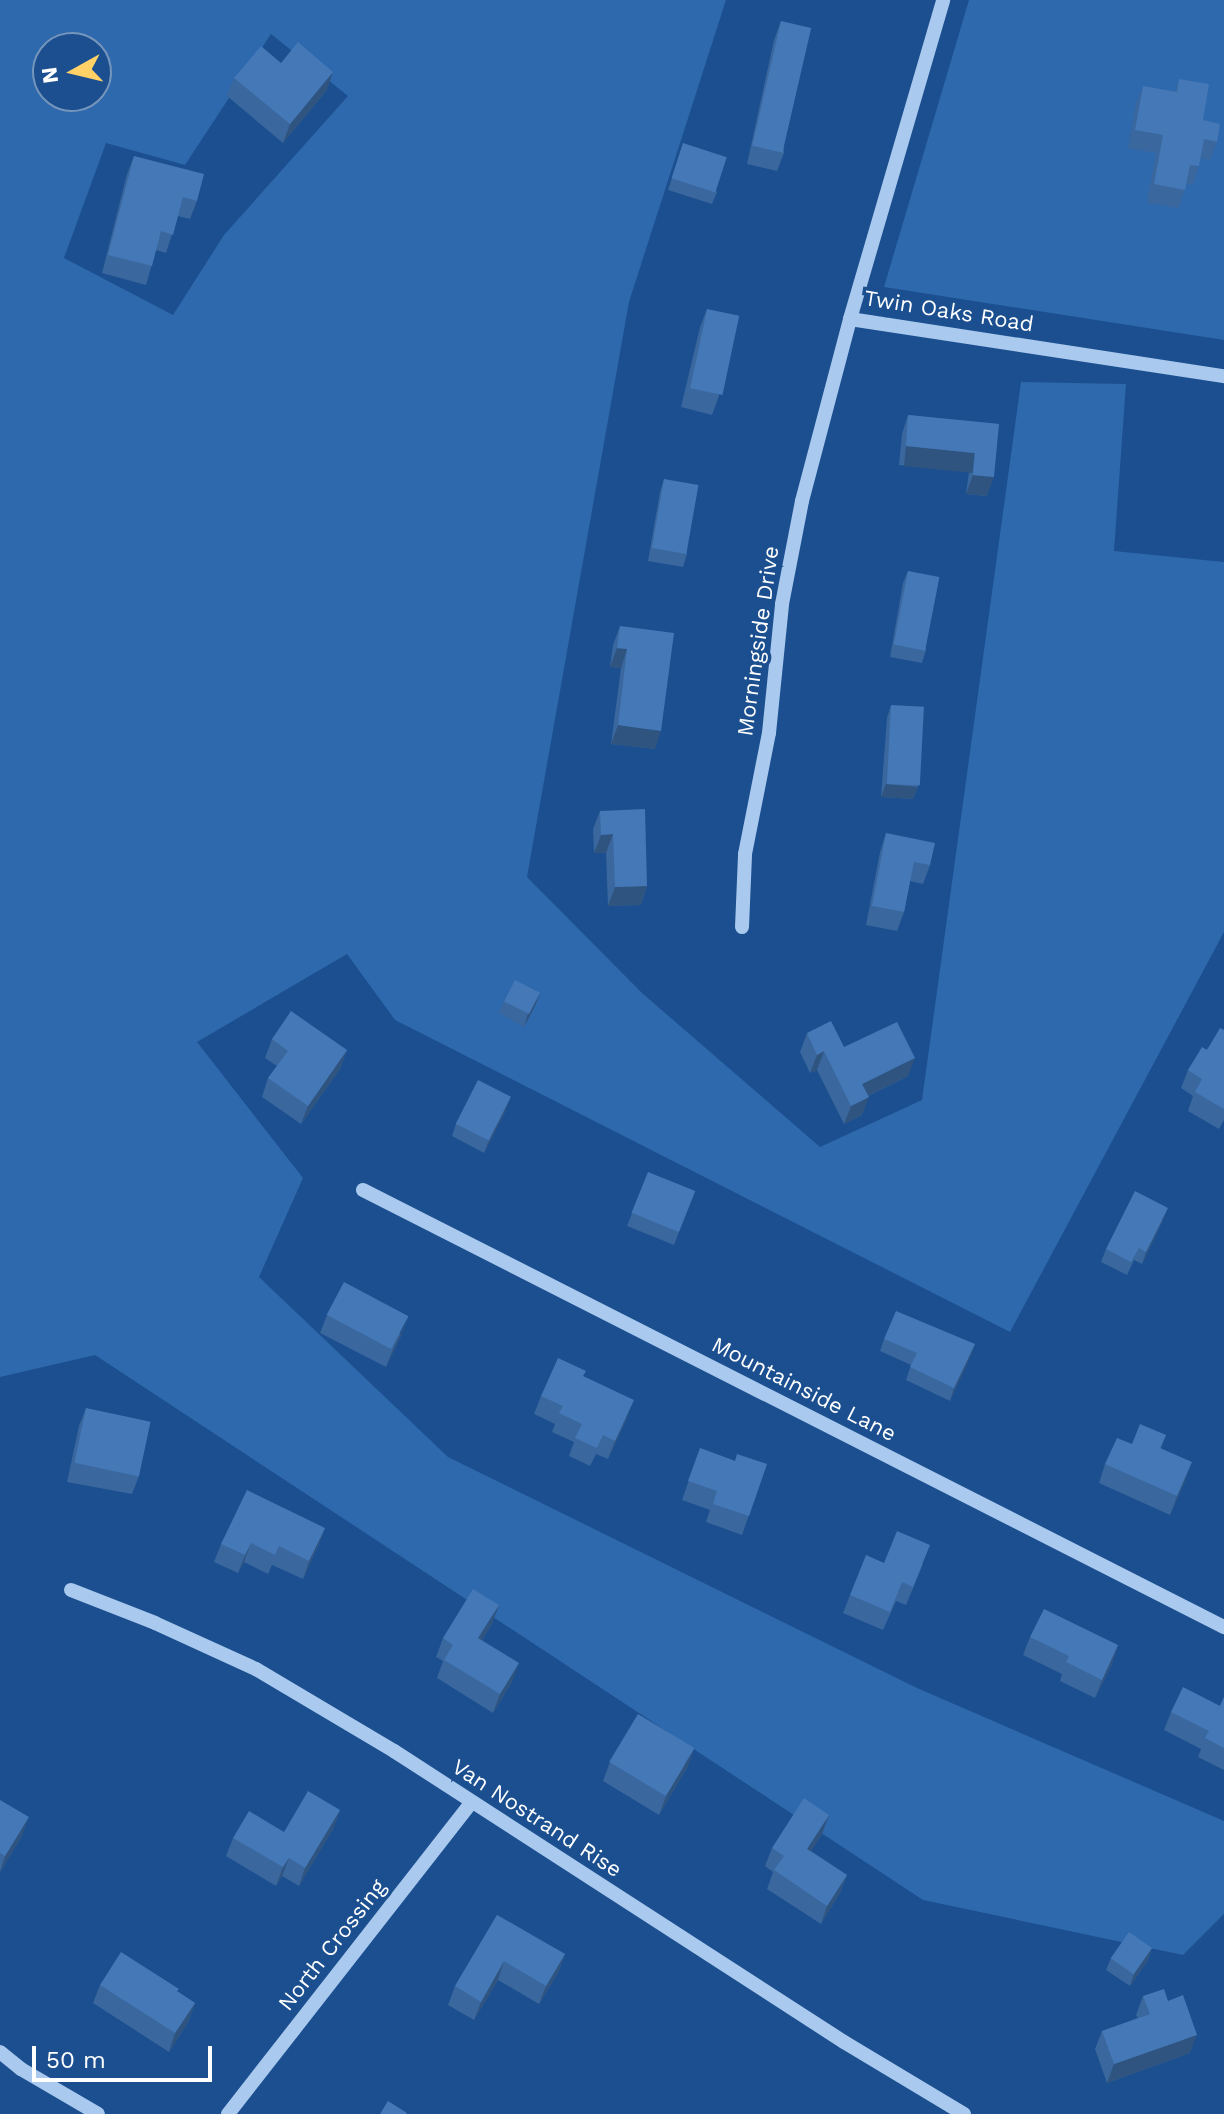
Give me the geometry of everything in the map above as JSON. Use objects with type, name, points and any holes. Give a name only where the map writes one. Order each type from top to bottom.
[{"type":"street","name":"Twin Oaks Road","points":[[943,0],[850,319],[1224,376]]},
{"type":"street","name":"Morningside Drive","points":[[742,927],[745,854],[769,733],[782,604],[802,501],[850,319]]},
{"type":"street","name":"Mountainside Lane","points":[[363,1190],[1224,1627]]},
{"type":"street","name":"Van Nostrand Rise","points":[[71,1590],[155,1623],[256,1669],[394,1751],[844,2042],[964,2114]]},
{"type":"street","name":"North Crossing","points":[[228,2114],[471,1803]]},
{"type":"street","points":[[0,2052],[21,2069],[98,2114]]},
{"type":"shaded area","points":[[0,0],[726,0],[629,302],[527,877],[642,993],[820,1147],[922,1100],[1021,382],[1126,384],[1114,551],[1224,562],[1224,932],[1010,1332],[395,1020],[347,954],[197,1042],[303,1178],[259,1277],[448,1457],[917,1688],[1224,1821],[1224,1914],[1183,1955],[923,1900],[95,1355],[0,1377]],"holes":[[[271,34],[348,96],[224,235],[173,315],[64,258],[106,143],[185,165]]]},
{"type":"shaded area","points":[[969,0],[1224,0],[1224,340],[884,287]]},
{"type":"building","points":[[781,21],[811,28],[782,153],[752,146]]},
{"type":"building","points":[[298,42],[333,72],[290,124],[234,78],[261,46],[281,63]]},
{"type":"building","points":[[1179,79],[1209,84],[1203,120],[1220,124],[1217,142],[1204,139],[1199,166],[1190,165],[1185,190],[1154,184],[1163,135],[1135,130],[1143,86],[1177,92]]},
{"type":"building","points":[[683,143],[727,157],[715,192],[672,178]]},
{"type":"building","points":[[134,156],[204,174],[197,201],[183,197],[173,235],[161,231],[152,266],[108,255]]},
{"type":"building","points":[[707,309],[739,316],[722,395],[690,388]]},
{"type":"building","points":[[908,415],[999,424],[994,477],[973,475],[975,453],[906,446]]},
{"type":"building","points":[[664,479],[698,485],[686,554],[652,548]]},
{"type":"building","points":[[908,571],[939,577],[925,651],[894,645]]},
{"type":"building","points":[[620,626],[674,633],[661,731],[618,725],[627,649],[617,648]]},
{"type":"building","points":[[891,705],[924,707],[920,786],[887,784]]},
{"type":"building","points":[[645,809],[647,886],[615,887],[613,834],[601,835],[600,811]]},
{"type":"building","points":[[886,833],[935,843],[930,865],[914,862],[904,912],[872,906]]},
{"type":"building","points":[[515,980],[540,993],[529,1014],[504,1001]]},
{"type":"building","points":[[291,1011],[347,1050],[308,1106],[268,1078],[288,1051],[272,1039]]},
{"type":"building","points":[[831,1021],[844,1047],[897,1022],[915,1058],[862,1084],[869,1097],[851,1106],[824,1051],[817,1055],[807,1033]]},
{"type":"building","points":[[1220,1028],[1224,1030],[1224,1109],[1195,1092],[1202,1079],[1188,1070],[1202,1047],[1207,1050]]},
{"type":"building","points":[[478,1080],[511,1097],[489,1140],[456,1124]]},
{"type":"building","points":[[648,1172],[695,1191],[679,1232],[632,1213]]},
{"type":"building","points":[[1135,1191],[1168,1208],[1146,1252],[1139,1248],[1131,1262],[1106,1249]]},
{"type":"building","points":[[344,1282],[408,1316],[391,1349],[327,1315]]},
{"type":"building","points":[[896,1311],[975,1344],[954,1388],[910,1367],[917,1353],[884,1339]]},
{"type":"building","points":[[558,1358],[586,1371],[583,1376],[634,1400],[615,1441],[603,1435],[597,1448],[575,1438],[582,1424],[559,1413],[563,1406],[541,1396]]},
{"type":"building","points":[[86,1408],[151,1422],[139,1476],[74,1463]]},
{"type":"building","points":[[1140,1424],[1166,1435],[1160,1448],[1192,1462],[1177,1496],[1105,1464],[1117,1438],[1132,1444]]},
{"type":"building","points":[[700,1448],[735,1461],[737,1454],[767,1464],[749,1516],[713,1504],[717,1491],[688,1481]]},
{"type":"building","points":[[247,1490],[325,1528],[309,1561],[279,1546],[275,1555],[251,1543],[245,1555],[221,1544]]},
{"type":"building","points":[[897,1531],[930,1545],[913,1587],[902,1582],[890,1612],[850,1595],[866,1555],[884,1563]]},
{"type":"building","points":[[473,1589],[499,1605],[478,1638],[519,1663],[500,1694],[444,1660],[453,1645],[443,1638]]},
{"type":"building","points":[[1044,1609],[1118,1645],[1102,1680],[1066,1662],[1069,1656],[1030,1637]]},
{"type":"building","points":[[1183,1687],[1220,1706],[1224,1697],[1224,1748],[1205,1738],[1209,1731],[1171,1712]]},
{"type":"building","points":[[638,1714],[695,1748],[666,1796],[609,1762]]},
{"type":"building","points":[[308,1791],[340,1810],[305,1868],[289,1858],[283,1867],[233,1838],[249,1811],[284,1832]]},
{"type":"building","points":[[804,1798],[829,1815],[807,1849],[847,1875],[827,1906],[774,1870],[784,1856],[772,1848]]},
{"type":"building","points":[[0,1800],[29,1817],[5,1856],[0,1853]]},
{"type":"building","points":[[497,1915],[565,1954],[546,1986],[504,1961],[481,2002],[455,1986]]},
{"type":"building","points":[[1129,1932],[1152,1948],[1134,1974],[1111,1958]]},
{"type":"building","points":[[121,1952],[179,1989],[177,1991],[195,2003],[175,2033],[100,1985]]},
{"type":"building","points":[[1164,1989],[1168,2001],[1183,1995],[1197,2035],[1114,2064],[1102,2031],[1150,2014],[1143,1996]]},
{"type":"building","points":[[388,2101],[407,2113],[380,2114]]}]
